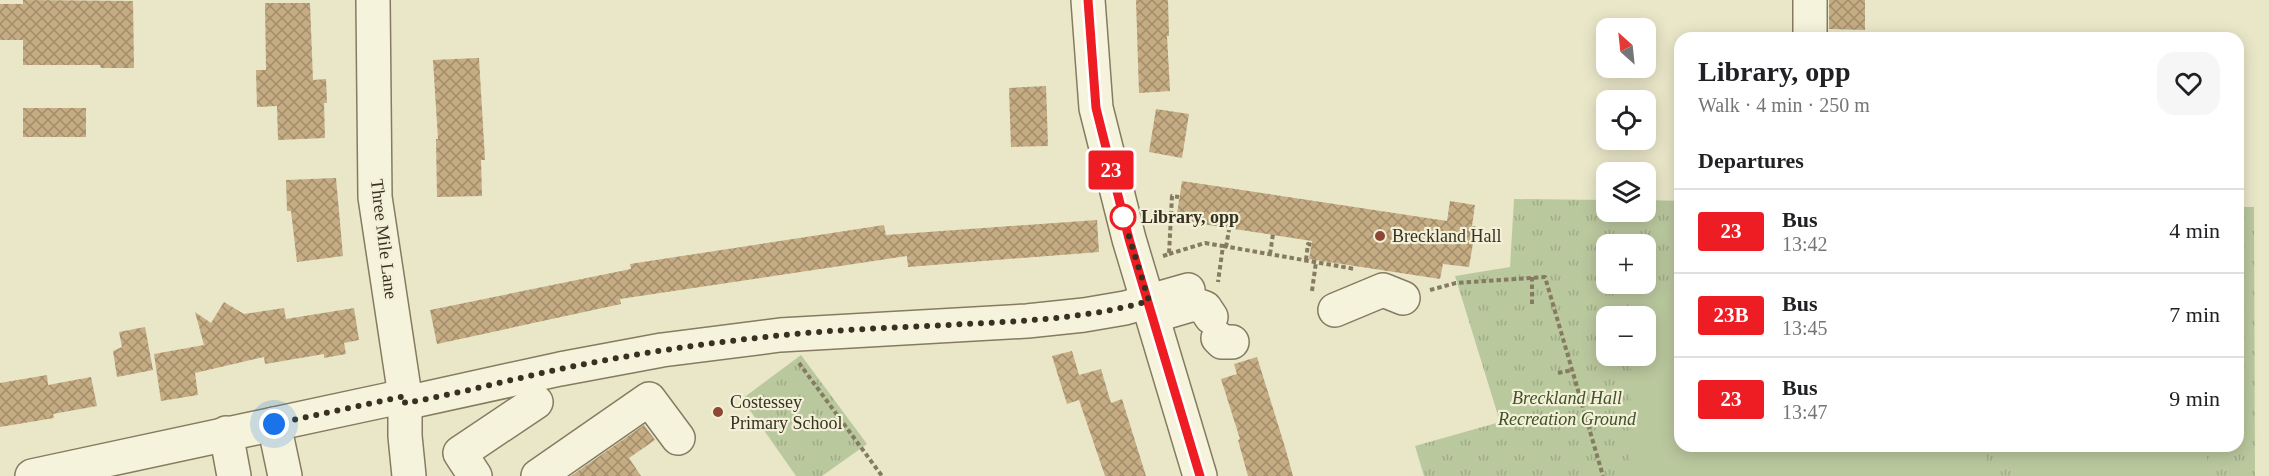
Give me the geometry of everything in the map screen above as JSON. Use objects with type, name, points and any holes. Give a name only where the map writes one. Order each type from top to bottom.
[{"type":"street","name":"Three Mile Lane","points":[[373,0],[375,197],[405,399],[405,436],[409,476]]},
{"type":"street","points":[[1088,0],[1096,108],[1129,239],[1200,476]]},
{"type":"street","points":[[1810,0],[1810,32]]},
{"type":"street","points":[[1150,309],[1203,286]]},
{"type":"street","points":[[1323,302],[1383,290],[1403,298]]},
{"type":"street","points":[[32,476],[251,428],[560,369],[662,350],[780,335],[1027,321],[1194,304],[1205,308],[1220,332]]},
{"type":"street","points":[[538,476],[649,399],[678,438]]},
{"type":"street","points":[[475,476],[460,453],[536,402]]},
{"type":"street","points":[[251,428],[260,474]]},
{"type":"street","points":[[251,428],[260,474]]},
{"type":"path","points":[[1171,220],[1172,196],[1179,197]]},
{"type":"path","points":[[1203,286],[1225,246],[1229,230]]},
{"type":"path","points":[[1270,254],[1273,234]]},
{"type":"path","points":[[1169,254],[1205,243],[1363,271]]},
{"type":"path","points":[[1306,260],[1308,244],[1312,245]]},
{"type":"path","points":[[1316,262],[1323,302]]},
{"type":"path","points":[[1403,298],[1456,283],[1545,277],[1602,476]]},
{"type":"path","points":[[1532,278],[1532,304]]},
{"type":"path","points":[[795,357],[882,476]]},
{"type":"path","points":[[1558,373],[1572,370]]},
{"type":"green space","name":"Breckland Hall Recreation Ground","points":[[1514,199],[1596,200],[1596,222],[1656,222],[1656,200],[1674,201],[1674,452],[2244,452],[2244,207],[2254,207],[2255,476],[1424,476],[1415,446],[1500,422],[1455,276],[1510,267]]},
{"type":"green space","points":[[1656,289],[1674,289],[1674,452],[1987,452],[1987,476],[1630,476],[1631,366],[1656,366],[1656,306],[1631,306],[1632,294],[1656,294]]},
{"type":"green space","points":[[801,355],[867,444],[822,476],[796,476],[742,399]]},
{"type":"green space","points":[[2014,452],[2207,452],[2207,476],[2014,476]]},
{"type":"building","points":[[23,0],[133,1],[134,68],[101,68],[100,65],[23,65],[23,40],[0,40],[0,4],[23,4]]},
{"type":"building","points":[[1136,0],[1168,0],[1170,91],[1139,93]]},
{"type":"building","points":[[1829,0],[1865,0],[1865,30],[1829,29]]},
{"type":"building","points":[[265,3],[310,3],[313,80],[326,79],[325,138],[278,140],[277,106],[257,107],[256,70],[266,70]]},
{"type":"building","points":[[479,58],[485,160],[481,160],[482,196],[437,197],[436,139],[438,139],[433,60]]},
{"type":"building","points":[[1046,86],[1048,146],[1011,147],[1009,88]]},
{"type":"building","points":[[23,108],[86,108],[86,137],[23,137]]},
{"type":"building","points":[[1156,109],[1189,114],[1182,158],[1149,152]]},
{"type":"building","points":[[336,178],[343,256],[297,262],[291,211],[287,211],[286,180]]},
{"type":"building","name":"Breckland Hall","points":[[1182,181],[1447,221],[1450,201],[1475,205],[1472,226],[1476,226],[1469,267],[1443,264],[1440,279],[1309,259],[1312,241],[1176,220]]},
{"type":"building","points":[[1097,220],[1099,252],[908,267],[907,256],[620,299],[621,304],[437,344],[430,310],[631,269],[630,264],[884,225],[886,235]]},
{"type":"building","points":[[224,302],[244,314],[284,308],[286,319],[354,308],[359,340],[344,343],[346,354],[324,358],[324,354],[265,364],[264,357],[195,373],[198,395],[161,401],[154,354],[204,345],[195,312],[211,323]]},
{"type":"building","points":[[145,327],[153,370],[117,377],[113,351],[122,347],[119,332]]},
{"type":"building","points":[[1072,351],[1079,375],[1101,369],[1111,403],[1122,399],[1146,476],[1105,476],[1079,400],[1067,404],[1052,356]]},
{"type":"building","points":[[1257,357],[1293,476],[1248,476],[1238,440],[1240,439],[1221,379],[1237,374],[1234,364]]},
{"type":"building","points":[[47,375],[48,385],[91,377],[97,406],[53,414],[54,418],[0,427],[0,383]]},
{"type":"building","points":[[644,425],[655,440],[629,458],[641,476],[571,476]]},
{"type":"bus line","name":"23","points":[[1088,0],[1096,108],[1129,239],[1200,476]]},
{"type":"place","name":"Library, opp","points":[[1123,217]]},
{"type":"place","name":"Breckland Hall","points":[[1380,236]]},
{"type":"place","name":"Costessey Primary School","points":[[718,412]]},
{"type":"route","points":[[274,424],[405,396],[405,403],[436,398],[560,369],[662,350],[780,335],[1027,321],[1125,308],[1149,301],[1123,217]]}]
